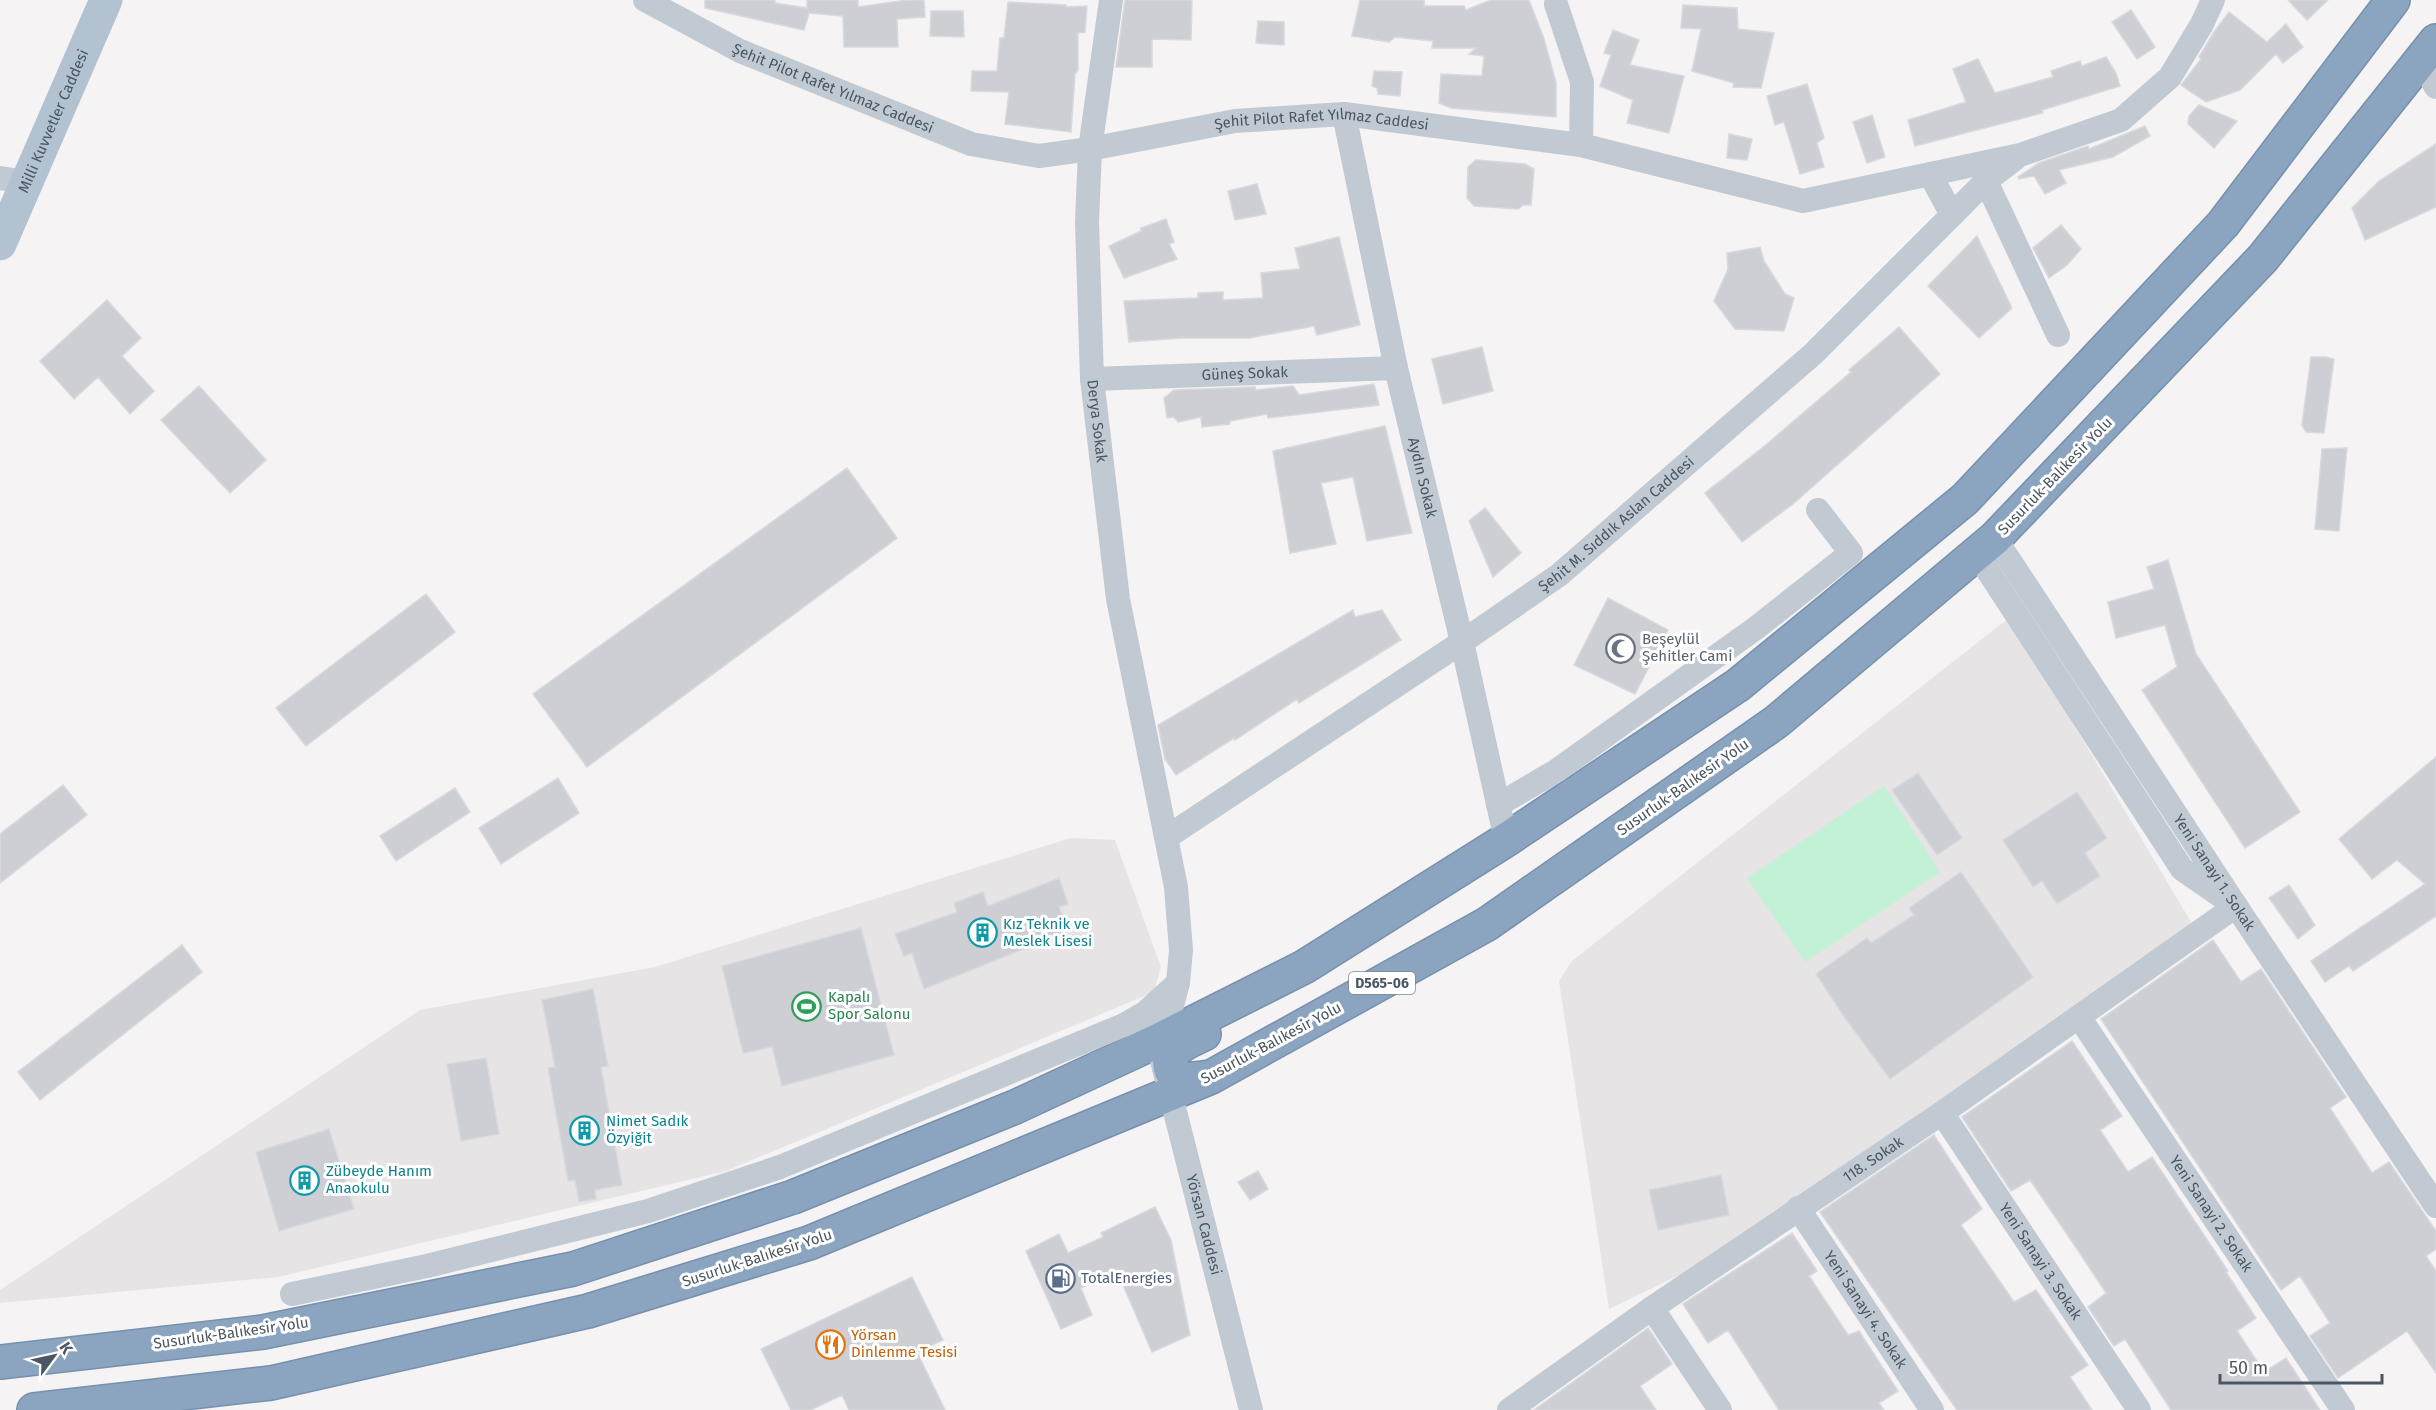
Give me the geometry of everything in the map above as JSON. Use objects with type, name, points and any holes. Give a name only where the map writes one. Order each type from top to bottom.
[{"type":"highway","name":"Susurluk-Balıkesir Yolu","points":[[0,1362],[263,1332],[573,1269],[792,1197],[1015,1107],[1157,1041],[1304,967],[1506,840],[1738,685],[1965,499],[2223,224],[2392,0]]},
{"type":"highway","name":"Susurluk-Balıkesir Yolu","points":[[34,1410],[272,1383],[588,1311],[809,1243],[1211,1077],[1487,924],[1776,722],[1986,546],[2263,258],[2431,63]]},
{"type":"highway","points":[[1211,1077],[1184,1079],[1172,1072],[1170,1059],[1183,1045],[1238,1018],[1347,958],[1400,906]]},
{"type":"main road","name":"Milli Kuvvetler Caddesi","points":[[0,244],[13,180],[106,0]]},
{"type":"street","name":"Şehit Pilot Rafet Yılmaz Caddesi","points":[[645,0],[740,51],[971,144],[1039,156],[1090,149],[1235,121],[1344,114],[1581,145],[1803,201],[2020,155]]},
{"type":"street","name":"Derya Sokak","points":[[1111,0],[1090,149],[1087,222],[1092,379],[1118,599],[1167,837],[1177,897],[1181,950],[1178,983],[1166,1028],[1157,1041]]},
{"type":"street","points":[[2020,155],[2121,120],[2169,77],[2202,24],[2213,0]]},
{"type":"street","points":[[1558,2],[1582,82],[1581,145]]},
{"type":"street","name":"Aydın Sokak","points":[[1344,114],[1396,368],[1462,642],[1506,840]]},
{"type":"street","name":"Şehit M. Sıddık Aslan Caddesi","points":[[1167,837],[1462,642],[1559,575],[1813,354],[1986,181],[2020,155]]},
{"type":"street","points":[[1930,174],[1952,215]]},
{"type":"street","points":[[1986,181],[2058,335]]},
{"type":"street","name":"Güneş Sokak","points":[[1092,379],[1396,368]]},
{"type":"street","points":[[1498,805],[1556,771],[1756,628],[1851,553],[1818,510]]},
{"type":"street","points":[[1986,546],[2182,870],[2236,906]]},
{"type":"street","name":"118. Sokak","points":[[1509,1410],[1652,1308],[1942,1113],[2236,906]]},
{"type":"street","name":"Yeni Sanayi 1. Sokak","points":[[2236,906],[2436,1206]]},
{"type":"street","points":[[292,1294],[427,1266],[658,1208],[780,1167],[1124,1025],[1145,1013],[1178,983]]},
{"type":"street","name":"Yeni Sanayi 2. Sokak","points":[[2079,1017],[2343,1410]]},
{"type":"street","points":[[1124,1025],[1146,1026],[1157,1041]]},
{"type":"street","name":"Yörsan Caddesi","points":[[1157,1041],[1251,1410]]},
{"type":"street","name":"Yeni Sanayi 3. Sokak","points":[[1942,1113],[2139,1410]]},
{"type":"street","name":"Yeni Sanayi 4. Sokak","points":[[1798,1208],[1932,1410]]},
{"type":"street","points":[[1652,1308],[1720,1410]]},
{"type":"shaded area","points":[[2010,617],[2194,927],[1694,1268],[1609,1309],[1559,981],[1572,961]]},
{"type":"shaded area","points":[[1071,838],[1115,840],[1161,967],[1154,992],[726,1171],[278,1277],[0,1303],[0,1290],[420,1010],[655,967]]},
{"type":"green space","points":[[1884,786],[1940,872],[1805,962],[1747,878]]},
{"type":"building","points":[[705,0],[775,0],[775,3],[807,8],[807,0],[858,0],[858,7],[924,0],[925,17],[897,19],[898,47],[844,47],[843,16],[809,13],[804,30],[705,8]]},
{"type":"building","points":[[1125,0],[1192,0],[1191,40],[1152,39],[1152,67],[1116,67]]},
{"type":"building","points":[[1360,0],[1424,0],[1424,6],[1464,6],[1466,10],[1491,0],[1529,0],[1544,39],[1556,82],[1556,117],[1451,108],[1439,103],[1441,74],[1482,76],[1484,56],[1469,54],[1476,48],[1432,48],[1433,41],[1395,37],[1389,42],[1352,36]]},
{"type":"building","points":[[2288,0],[2328,0],[2307,20]]},
{"type":"building","points":[[1008,2],[1066,5],[1067,7],[1087,6],[1085,32],[1078,33],[1078,70],[1075,74],[1071,132],[1005,124],[1009,92],[971,91],[972,71],[997,71],[1000,38],[1004,38]]},
{"type":"building","points":[[1683,5],[1737,8],[1738,29],[1774,33],[1761,88],[1733,87],[1734,83],[1692,71],[1701,29],[1681,28]]},
{"type":"building","points":[[2131,10],[2155,47],[2137,59],[2112,22]]},
{"type":"building","points":[[931,11],[963,11],[964,37],[930,36]]},
{"type":"building","points":[[2229,12],[2267,42],[2286,24],[2303,47],[2283,63],[2276,54],[2240,90],[2206,102],[2181,85],[2201,59],[2199,57]]},
{"type":"building","points":[[1258,21],[1284,22],[1284,45],[1256,43]]},
{"type":"building","points":[[1613,30],[1639,40],[1630,65],[1684,76],[1669,133],[1627,123],[1633,100],[1600,86],[1611,55],[1604,53]]},
{"type":"building","points":[[2106,57],[2116,73],[2120,86],[2042,110],[2043,113],[1915,146],[1908,120],[1966,102],[1953,69],[1978,59],[1995,93],[2053,77],[2051,71],[2080,61],[2082,66]]},
{"type":"building","points":[[1374,71],[1402,72],[1400,96],[1378,94],[1377,88],[1372,86]]},
{"type":"building","points":[[1807,84],[1824,138],[1817,143],[1824,167],[1800,174],[1784,122],[1775,125],[1767,96]]},
{"type":"building","points":[[2199,105],[2237,121],[2214,148],[2188,124],[2189,116]]},
{"type":"building","points":[[1872,115],[1885,157],[1867,163],[1853,122]]},
{"type":"building","points":[[2145,126],[2150,136],[2113,157],[2059,170],[2066,183],[2045,194],[2034,176],[2019,179],[2018,177],[2039,163],[2088,146],[2089,149]]},
{"type":"building","points":[[1729,134],[1752,139],[1747,160],[1727,158]]},
{"type":"building","points":[[2436,144],[2436,207],[2365,240],[2352,208],[2379,181]]},
{"type":"building","points":[[1476,160],[1525,164],[1534,169],[1531,205],[1523,205],[1518,209],[1474,206],[1467,198],[1468,167]]},
{"type":"building","points":[[1257,184],[1266,214],[1235,220],[1228,191]]},
{"type":"building","points":[[1166,219],[1174,242],[1169,244],[1177,259],[1124,278],[1109,246],[1141,231],[1141,228]]},
{"type":"building","points":[[2061,225],[2081,249],[2067,265],[2049,278],[2033,248]]},
{"type":"building","points":[[1977,236],[2012,308],[1979,338],[1928,286]]},
{"type":"building","points":[[1339,237],[1360,325],[1317,335],[1314,326],[1249,338],[1181,338],[1129,342],[1124,301],[1198,298],[1198,293],[1223,292],[1223,300],[1263,298],[1261,273],[1300,269],[1295,248]]},
{"type":"building","points":[[1760,247],[1764,261],[1785,294],[1794,298],[1784,331],[1735,329],[1714,301],[1728,269],[1727,253]]},
{"type":"building","points":[[107,300],[141,338],[122,356],[154,391],[130,414],[98,377],[74,399],[40,361]]},
{"type":"building","points":[[1899,327],[1940,374],[1793,504],[1742,542],[1705,493],[1767,444],[1851,372],[1849,370]]},
{"type":"building","points":[[1482,347],[1493,391],[1443,404],[1432,359]]},
{"type":"building","points":[[2311,357],[2334,359],[2324,433],[2306,432],[2302,425]]},
{"type":"building","points":[[1374,384],[1379,405],[1268,418],[1267,414],[1230,421],[1230,424],[1202,427],[1201,417],[1178,422],[1174,417],[1167,418],[1164,398],[1174,390],[1255,387],[1256,390],[1293,386],[1299,395]]},
{"type":"building","points":[[199,386],[266,460],[230,493],[161,420]]},
{"type":"building","points":[[1385,426],[1412,533],[1367,541],[1353,477],[1321,483],[1336,544],[1290,553],[1273,451]]},
{"type":"building","points":[[2347,448],[2339,531],[2315,529],[2322,449]]},
{"type":"building","points":[[847,468],[897,538],[587,767],[533,694]]},
{"type":"building","points":[[1485,508],[1521,553],[1493,577],[1469,521]]},
{"type":"building","points":[[2168,560],[2196,654],[2300,812],[2245,848],[2142,690],[2177,667],[2165,625],[2116,638],[2108,602],[2154,589],[2147,567]]},
{"type":"building","points":[[426,594],[455,632],[306,746],[276,708]]},
{"type":"building","name":"Beşeylül Şehitler Cami","points":[[1608,598],[1668,630],[1635,694],[1574,665]]},
{"type":"building","points":[[1353,610],[1355,617],[1382,610],[1401,640],[1299,703],[1297,699],[1176,775],[1165,759],[1158,725]]},
{"type":"building","points":[[2436,757],[2436,916],[2353,971],[2349,966],[2325,982],[2311,961],[2425,884],[2397,860],[2372,879],[2339,839]]},
{"type":"building","points":[[1918,773],[1962,838],[1937,855],[1892,790]]},
{"type":"building","points":[[558,778],[579,813],[501,864],[479,828]]},
{"type":"building","points":[[63,785],[87,815],[0,883],[0,834]]},
{"type":"building","points":[[455,788],[470,812],[396,861],[380,836]]},
{"type":"building","points":[[2077,792],[2107,838],[2085,853],[2100,876],[2057,904],[2042,881],[2033,887],[2003,840]]},
{"type":"building","points":[[1961,872],[2033,977],[1890,1079],[1816,974],[1867,938],[1871,943],[1914,915],[1909,908]]},
{"type":"building","name":"Kız Teknik ve Meslek Lisesi","points":[[1059,878],[1068,904],[1059,907],[1068,931],[924,989],[912,953],[904,956],[895,934],[957,912],[954,903],[983,892],[988,906]]},
{"type":"building","points":[[2289,885],[2315,925],[2298,939],[2269,898]]},
{"type":"building","name":"Kapalı Spor Salonu","points":[[861,928],[894,1055],[782,1086],[772,1047],[743,1053],[722,966]]},
{"type":"building","points":[[2213,940],[2241,982],[2261,969],[2346,1097],[2330,1108],[2372,1173],[2389,1162],[2436,1231],[2436,1249],[2426,1256],[2436,1271],[2436,1373],[2407,1331],[2338,1378],[2310,1336],[2330,1323],[2300,1276],[2281,1290],[2101,1019]]},
{"type":"building","points":[[182,945],[202,972],[40,1100],[18,1072]]},
{"type":"building","name":"Nimet Sadık Özyiğit","points":[[593,989],[608,1066],[601,1067],[622,1185],[595,1190],[596,1199],[579,1202],[575,1180],[568,1181],[548,1068],[555,1067],[542,1000]]},
{"type":"building","points":[[2072,1041],[2122,1116],[2100,1130],[2128,1172],[2152,1157],[2228,1271],[2226,1272],[2256,1318],[2237,1331],[2264,1372],[2286,1358],[2320,1410],[2171,1410],[2125,1339],[2114,1346],[2088,1307],[2106,1293],[2079,1252],[2030,1180],[2011,1191],[1962,1117]]},
{"type":"building","points":[[486,1058],[499,1134],[461,1141],[447,1064]]},
{"type":"building","name":"Zübeyde Hanım Anaokulu","points":[[329,1129],[354,1209],[279,1231],[256,1152]]},
{"type":"building","points":[[1934,1135],[1982,1209],[1961,1225],[2014,1302],[2036,1290],[2088,1365],[2070,1377],[2092,1410],[1957,1410],[1820,1212]]},
{"type":"building","points":[[1258,1171],[1268,1189],[1250,1200],[1238,1182]]},
{"type":"building","points":[[1721,1175],[1729,1215],[1658,1230],[1649,1190]]},
{"type":"building","points":[[1155,1207],[1171,1240],[1190,1335],[1152,1352],[1117,1271],[1081,1288],[1092,1315],[1061,1329],[1026,1251],[1059,1234],[1068,1253],[1103,1237],[1101,1233]]},
{"type":"building","points":[[1792,1233],[1817,1271],[1809,1276],[1848,1335],[1859,1331],[1898,1391],[1879,1403],[1884,1410],[1779,1410],[1728,1330],[1708,1343],[1683,1304]]},
{"type":"building","name":"Yörsan Dinlenme Tesisi","points":[[912,1277],[943,1340],[917,1352],[945,1410],[849,1410],[842,1395],[811,1410],[791,1410],[761,1349]]},
{"type":"building","points":[[1648,1328],[1672,1364],[1640,1386],[1656,1410],[1534,1410]]},
{"type":"place","name":"Beşeylül Şehitler Cami","points":[[1621,648]]},
{"type":"place","name":"Kız Teknik ve Meslek Lisesi","points":[[982,933]]},
{"type":"place","name":"Kapalı Spor Salonu","points":[[807,1006]]},
{"type":"place","name":"Nimet Sadık Özyiğit","points":[[585,1130]]},
{"type":"place","name":"Zübeyde Hanım Anaokulu","points":[[305,1180]]},
{"type":"place","name":"TotalEnergies","points":[[1060,1278]]},
{"type":"place","name":"Yörsan Dinlenme Tesisi","points":[[830,1344]]}]
